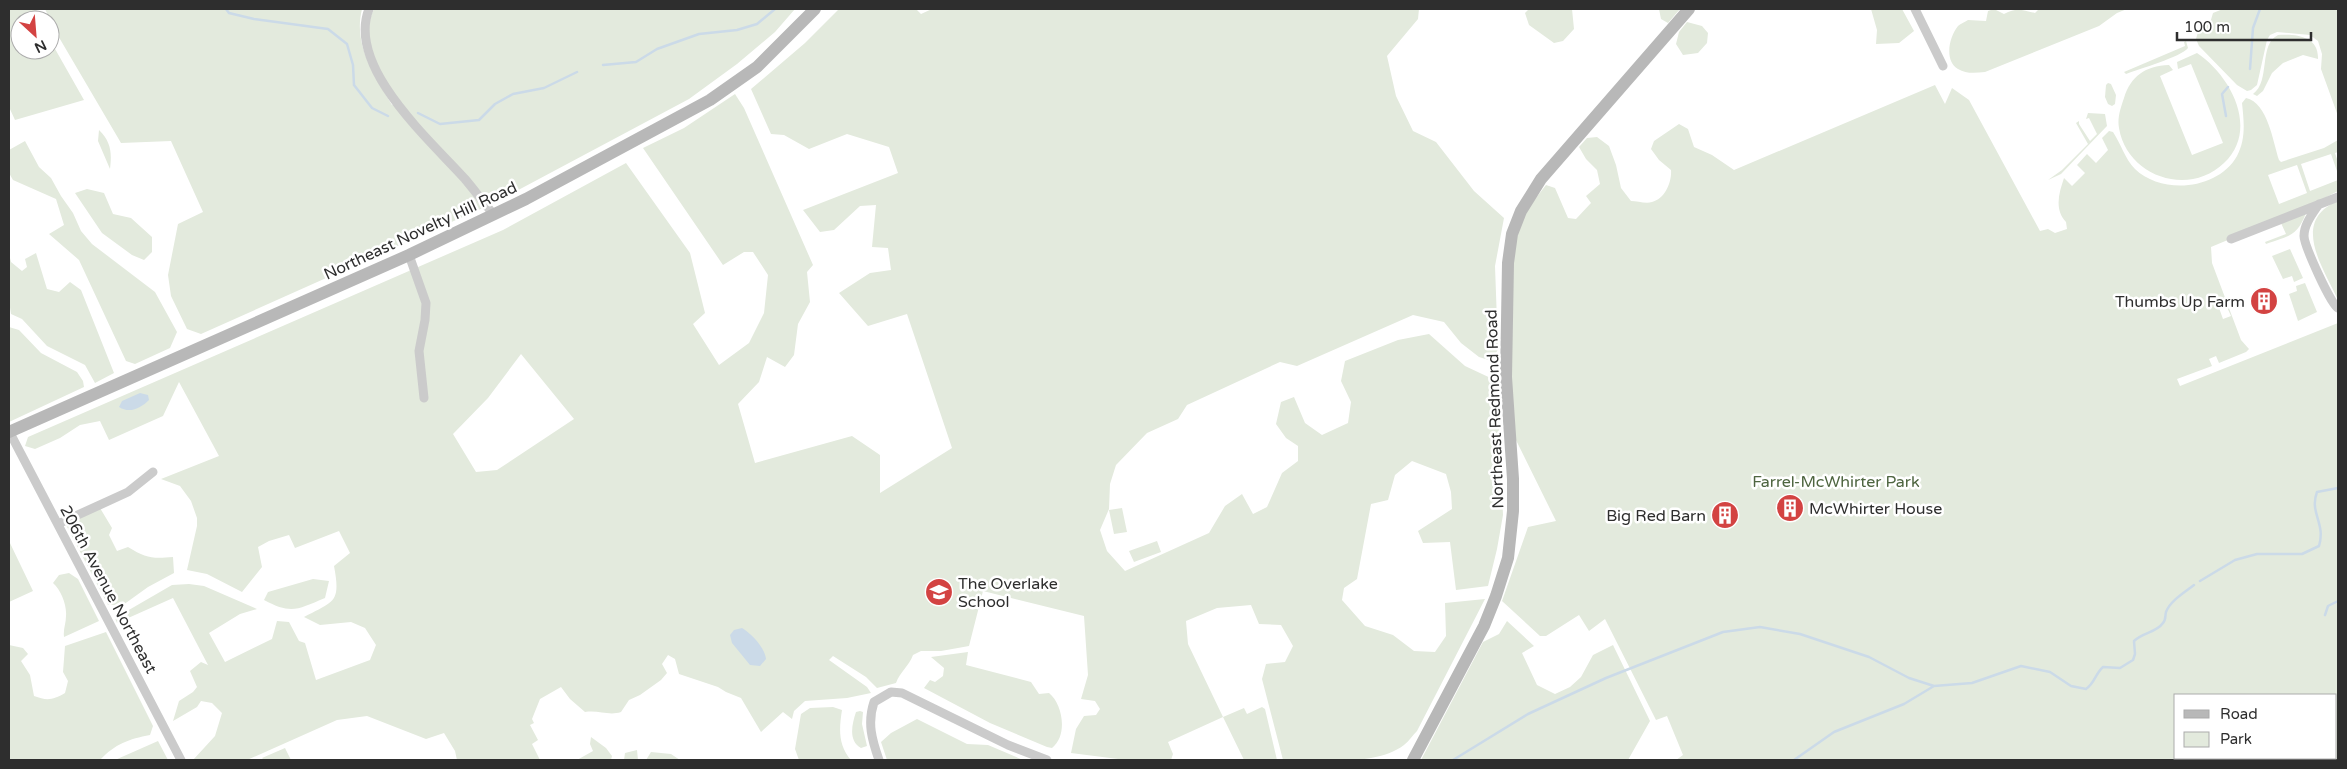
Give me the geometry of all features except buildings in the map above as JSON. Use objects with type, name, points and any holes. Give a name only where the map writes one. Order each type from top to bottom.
[{"type":"main road","name":"Northeast Novelty Hill Road","points":[[9,432],[409,255],[494,215],[710,100],[757,67],[815,9]]},
{"type":"main road","name":"Northeast Redmond Road","points":[[1414,760],[1484,626],[1508,558],[1513,512],[1513,479],[1506,377],[1508,263],[1512,234],[1521,211],[1541,179],[1689,9]]},
{"type":"street","points":[[369,9],[365,29],[369,52],[383,83],[402,112],[465,180],[494,215]]},
{"type":"street","points":[[1915,9],[1943,66]]},
{"type":"street","points":[[2231,239],[2338,197]]},
{"type":"street","points":[[2319,204],[2308,220],[2304,236],[2328,295],[2334,307],[2338,308]]},
{"type":"street","points":[[409,255],[426,303],[419,351],[424,398]]},
{"type":"street","name":"206th Avenue Northeast","points":[[9,432],[181,760]]},
{"type":"street","points":[[58,524],[128,492],[153,472]]},
{"type":"street","points":[[879,760],[871,734],[870,714],[874,702],[891,692],[902,693],[1008,745],[1047,760]]},
{"type":"green space","points":[[9,9],[40,9],[10,10],[10,60],[60,60],[60,58],[84,100],[15,120],[9,107]]},
{"type":"green space","points":[[362,9],[360,35],[363,47],[372,71],[392,105],[399,103],[380,70],[371,45],[370,21],[374,9],[795,9],[775,32],[737,64],[689,99],[494,203],[201,334],[187,329],[171,296],[168,275],[178,224],[203,212],[171,141],[121,143],[60,39],[60,10],[45,10]]},
{"type":"green space","points":[[839,9],[916,9],[921,14],[932,9],[1419,9],[1418,19],[1387,56],[1396,96],[1413,131],[1436,142],[1474,191],[1504,218],[1495,266],[1498,349],[1492,361],[1479,357],[1461,343],[1444,322],[1413,315],[1297,366],[1280,362],[1187,405],[1178,419],[1147,433],[1116,465],[1110,484],[1109,509],[1100,530],[1107,551],[1125,571],[1209,533],[1225,506],[1242,494],[1253,514],[1267,507],[1282,473],[1298,461],[1298,446],[1286,438],[1276,424],[1281,402],[1294,397],[1305,423],[1322,435],[1348,423],[1351,402],[1341,381],[1345,361],[1398,340],[1429,334],[1465,366],[1497,381],[1503,515],[1488,586],[1456,590],[1450,542],[1423,543],[1418,531],[1452,509],[1451,492],[1446,474],[1412,461],[1395,475],[1388,500],[1371,504],[1357,579],[1344,588],[1342,600],[1365,626],[1393,635],[1414,651],[1435,652],[1446,636],[1445,603],[1485,599],[1417,731],[1404,745],[1378,757],[1346,761],[1283,760],[1262,679],[1266,664],[1285,662],[1293,646],[1281,625],[1259,624],[1251,605],[1217,608],[1186,621],[1188,644],[1223,717],[1168,742],[1173,754],[1171,760],[1126,760],[1071,753],[1076,729],[1084,716],[1096,715],[1100,709],[1095,701],[1081,699],[1088,675],[1084,616],[983,591],[969,646],[941,651],[921,651],[913,655],[896,683],[877,688],[866,677],[833,656],[829,660],[867,687],[871,693],[847,698],[805,701],[794,711],[792,719],[783,712],[761,732],[741,698],[718,687],[679,674],[675,659],[668,655],[662,664],[667,673],[661,680],[640,695],[629,700],[621,712],[585,712],[570,699],[561,687],[540,699],[532,719],[534,723],[530,725],[538,740],[532,744],[540,760],[457,760],[455,751],[444,733],[426,739],[367,716],[337,720],[247,760],[193,760],[215,736],[222,713],[212,703],[201,701],[197,707],[173,721],[179,701],[197,687],[190,671],[201,662],[208,665],[173,598],[117,623],[115,618],[172,585],[189,584],[204,586],[257,609],[240,614],[209,633],[225,662],[272,639],[277,621],[289,622],[299,641],[305,643],[316,680],[370,660],[376,645],[365,628],[351,622],[320,625],[304,617],[329,604],[333,599],[336,587],[334,566],[350,553],[339,531],[295,548],[289,535],[269,541],[258,547],[262,567],[242,592],[207,574],[187,570],[197,526],[197,518],[191,501],[180,486],[161,479],[219,456],[179,382],[163,416],[109,440],[100,421],[80,425],[60,438],[35,449],[25,446],[28,437],[503,230],[626,163],[690,253],[705,313],[693,324],[719,365],[749,343],[764,313],[768,275],[753,252],[744,252],[723,265],[643,148],[684,128],[735,94],[744,108],[813,265],[807,272],[810,302],[798,324],[794,355],[785,367],[767,357],[759,382],[738,404],[755,463],[852,436],[880,455],[880,493],[952,448],[907,314],[868,326],[839,293],[870,273],[891,270],[888,248],[872,247],[876,205],[860,206],[834,230],[820,232],[803,210],[898,173],[889,147],[847,134],[809,149],[784,135],[771,134],[751,89],[805,43]],"holes":[[[521,354],[574,419],[497,470],[476,472],[453,434],[488,398]]]},
{"type":"green space","points":[[1529,9],[1572,9],[1574,29],[1563,41],[1554,43],[1529,25],[1525,13]]},
{"type":"green space","points":[[1659,9],[1680,9],[1668,23],[1661,19]]},
{"type":"green space","points":[[1871,9],[1902,9],[1914,31],[1899,43],[1876,44],[1877,30]]},
{"type":"green space","points":[[1994,9],[2004,14],[2016,10],[2035,13],[2039,9],[2127,9],[2117,13],[2099,26],[1985,72],[1961,71],[1954,65],[1949,55],[1952,36],[1959,25],[1968,20],[1986,21],[1988,11]]},
{"type":"green space","points":[[2223,9],[2338,9],[2338,116],[2321,69],[2322,54],[2318,41],[2310,35],[2277,32],[2270,35],[2267,40],[2257,85],[2247,91],[2237,85],[2199,46],[2196,39],[2198,32],[2210,23],[2213,13]]},
{"type":"green space","points":[[1687,22],[1702,26],[1708,33],[1707,43],[1698,53],[1683,55],[1676,44],[1679,32]]},
{"type":"green space","points":[[2278,35],[2299,36],[2311,41],[2315,45],[2318,59],[2303,55],[2283,63],[2272,73],[2263,91],[2257,96],[2253,94],[2262,81],[2268,47]]},
{"type":"green space","points":[[2186,41],[2188,48],[2177,55],[2126,74],[2124,72],[2185,46],[2184,42]]},
{"type":"green space","points":[[2197,53],[2220,75],[2230,89],[2240,119],[2240,135],[2235,149],[2224,163],[2210,173],[2194,179],[2178,180],[2161,177],[2147,170],[2134,159],[2124,145],[2119,128],[2121,109],[2127,90],[2135,78],[2153,67],[2169,65],[2173,70],[2160,76],[2192,155],[2223,143],[2191,64],[2178,69],[2177,62]]},
{"type":"green space","points":[[2108,83],[2111,84],[2116,95],[2115,104],[2112,106],[2108,104],[2105,97],[2106,85]]},
{"type":"green space","name":"Farrel-McWhirter Park","points":[[1935,85],[1945,104],[1952,88],[1969,100],[2040,231],[2048,229],[2055,233],[2067,229],[2059,206],[2059,195],[2064,178],[2072,186],[2085,173],[2077,165],[2087,154],[2096,163],[2108,150],[2102,138],[2109,131],[2113,132],[2128,161],[2135,169],[2146,177],[2160,183],[2174,185],[2189,185],[2203,182],[2217,176],[2228,167],[2237,156],[2242,143],[2244,124],[2242,103],[2246,98],[2260,107],[2265,115],[2281,162],[2324,148],[2338,140],[2338,152],[2335,153],[2338,162],[2338,174],[2331,154],[2301,164],[2310,191],[2338,180],[2338,191],[2311,205],[2211,247],[2212,263],[2241,340],[2249,349],[2219,363],[2216,356],[2209,359],[2212,366],[2177,379],[2180,386],[2338,323],[2338,760],[1676,760],[1683,755],[1667,716],[1656,720],[1605,619],[1589,631],[1579,615],[1546,636],[1540,636],[1502,601],[1528,527],[1556,521],[1511,430],[1513,249],[1525,212],[1546,185],[1555,188],[1568,218],[1576,219],[1591,203],[1586,196],[1600,184],[1597,170],[1586,159],[1579,147],[1587,138],[1597,137],[1609,146],[1616,165],[1621,188],[1631,201],[1644,203],[1652,202],[1661,197],[1667,189],[1670,180],[1671,170],[1659,160],[1651,149],[1654,141],[1679,124],[1688,129],[1694,147],[1712,155],[1734,170]],"holes":[[[2297,165],[2307,193],[2279,204],[2268,175]],[[2226,305],[2231,316],[2223,319],[2219,308]]]},
{"type":"green space","points":[[2088,113],[2105,114],[2107,126],[2061,174],[2048,180],[2062,170],[2088,144],[2076,123],[2079,121],[2090,141],[2097,134],[2089,118],[2086,119]]},
{"type":"green space","points":[[99,130],[110,148],[110,169],[98,141]]},
{"type":"green space","points":[[25,141],[39,167],[51,178],[73,213],[81,231],[92,244],[155,292],[177,332],[170,348],[135,364],[126,361],[79,260],[49,234],[64,225],[56,199],[13,180],[9,173],[9,150]]},
{"type":"green space","points":[[87,189],[104,193],[113,214],[131,218],[152,237],[152,252],[144,260],[132,255],[102,233],[75,193]]},
{"type":"green space","points":[[2338,201],[2338,300],[2314,246],[2313,232],[2316,220],[2324,210]]},
{"type":"green space","points":[[2306,213],[2303,221],[2295,231],[2286,237],[2266,244],[2265,242],[2286,234],[2281,223]]},
{"type":"green space","points":[[2290,249],[2303,278],[2294,282],[2292,276],[2283,279],[2272,256]]},
{"type":"green space","points":[[36,253],[47,289],[59,292],[70,282],[81,290],[114,373],[95,383],[85,365],[47,346],[22,319],[11,314],[9,301],[9,254],[11,262],[22,271],[27,267],[25,259]]},
{"type":"green space","points":[[2305,283],[2317,312],[2298,321],[2289,294],[2297,291],[2296,286]]},
{"type":"green space","points":[[9,327],[19,330],[41,353],[77,372],[83,381],[84,387],[9,422]]},
{"type":"green space","points":[[100,508],[112,528],[109,535],[117,551],[128,547],[149,557],[173,557],[174,573],[148,587],[123,605],[108,605],[65,523]]},
{"type":"green space","points":[[1122,508],[1127,532],[1114,534],[1109,510]]},
{"type":"green space","points":[[9,541],[33,591],[9,602]]},
{"type":"green space","points":[[1157,541],[1161,552],[1134,562],[1129,551]]},
{"type":"green space","points":[[69,573],[78,579],[99,621],[64,637],[66,607],[61,594],[53,583],[59,575]]},
{"type":"green space","points":[[313,579],[329,581],[325,598],[295,609],[282,608],[264,600],[268,592]]},
{"type":"green space","points":[[1507,621],[1534,646],[1522,653],[1537,685],[1555,694],[1570,687],[1581,677],[1593,655],[1613,645],[1650,721],[1628,760],[1421,760],[1483,642],[1499,634]]},
{"type":"green space","points":[[106,632],[153,726],[150,735],[123,743],[111,750],[100,760],[10,760],[9,645],[23,648],[28,654],[21,661],[30,675],[34,696],[50,699],[65,693],[68,681],[63,672],[65,646]]},
{"type":"green space","points":[[968,652],[966,665],[1031,682],[1039,694],[1049,693],[1054,698],[1060,712],[1062,728],[1057,743],[1052,748],[990,723],[924,688],[930,680],[935,682],[943,676],[944,668],[931,657]]},
{"type":"green space","points":[[833,707],[842,710],[840,736],[844,749],[851,760],[799,760],[795,749],[801,714],[810,708]]},
{"type":"green space","points":[[1262,707],[1265,709],[1277,760],[1244,760],[1223,717],[1244,708],[1247,714]]},
{"type":"green space","points":[[856,712],[863,712],[862,724],[867,746],[861,748],[854,741],[852,732]]},
{"type":"green space","points":[[917,719],[967,744],[988,745],[1023,760],[887,760],[881,742],[891,733]]},
{"type":"green space","points":[[591,737],[606,748],[612,756],[611,760],[577,760],[593,751],[590,744]]},
{"type":"green space","points":[[158,741],[168,760],[115,760]]},
{"type":"green space","points":[[285,748],[291,760],[264,760],[262,758]]},
{"type":"green space","points":[[637,750],[638,760],[624,760],[625,753]]},
{"type":"green space","points":[[651,752],[671,754],[680,760],[646,760]]},
{"type":"water","points":[[140,393],[148,395],[149,400],[131,410],[119,407],[122,401]]},
{"type":"water","points":[[742,628],[754,638],[763,650],[766,659],[760,666],[750,665],[732,643],[730,635],[734,630]]},
{"type":"waterway","points":[[226,9],[229,13],[254,19],[328,29],[347,44],[353,65],[354,85],[372,108],[388,116]]},
{"type":"waterway","points":[[603,65],[636,62],[657,49],[699,34],[737,30],[757,24],[775,9]]},
{"type":"waterway","points":[[2250,69],[2253,28],[2260,9]]},
{"type":"waterway","points":[[418,113],[440,124],[479,120],[495,104],[513,94],[544,88],[577,72]]},
{"type":"waterway","points":[[2226,116],[2222,94],[2228,87]]},
{"type":"waterway","points":[[2200,581],[2235,560],[2257,554],[2302,554],[2319,546],[2321,531],[2315,506],[2317,492],[2338,488]]},
{"type":"waterway","points":[[1794,760],[1834,732],[1904,704],[1934,686],[1972,683],[2021,666],[2050,672],[2071,686],[2086,689],[2103,667],[2120,668],[2133,660],[2135,654],[2134,641],[2160,626],[2165,621],[2166,612],[2171,604],[2194,585]]},
{"type":"waterway","points":[[2325,615],[2328,606],[2338,601]]},
{"type":"waterway","points":[[1453,760],[1528,714],[1606,678],[1723,632],[1760,627],[1800,634],[1869,657],[1909,678],[1934,686]]},
{"type":"place","name":"Thumbs Up Farm","points":[[2264,301]]},
{"type":"place","name":"McWhirter House","points":[[1790,508]]},
{"type":"place","name":"Big Red Barn","points":[[1725,515]]},
{"type":"place","name":"The Overlake School","points":[[939,592]]}]
